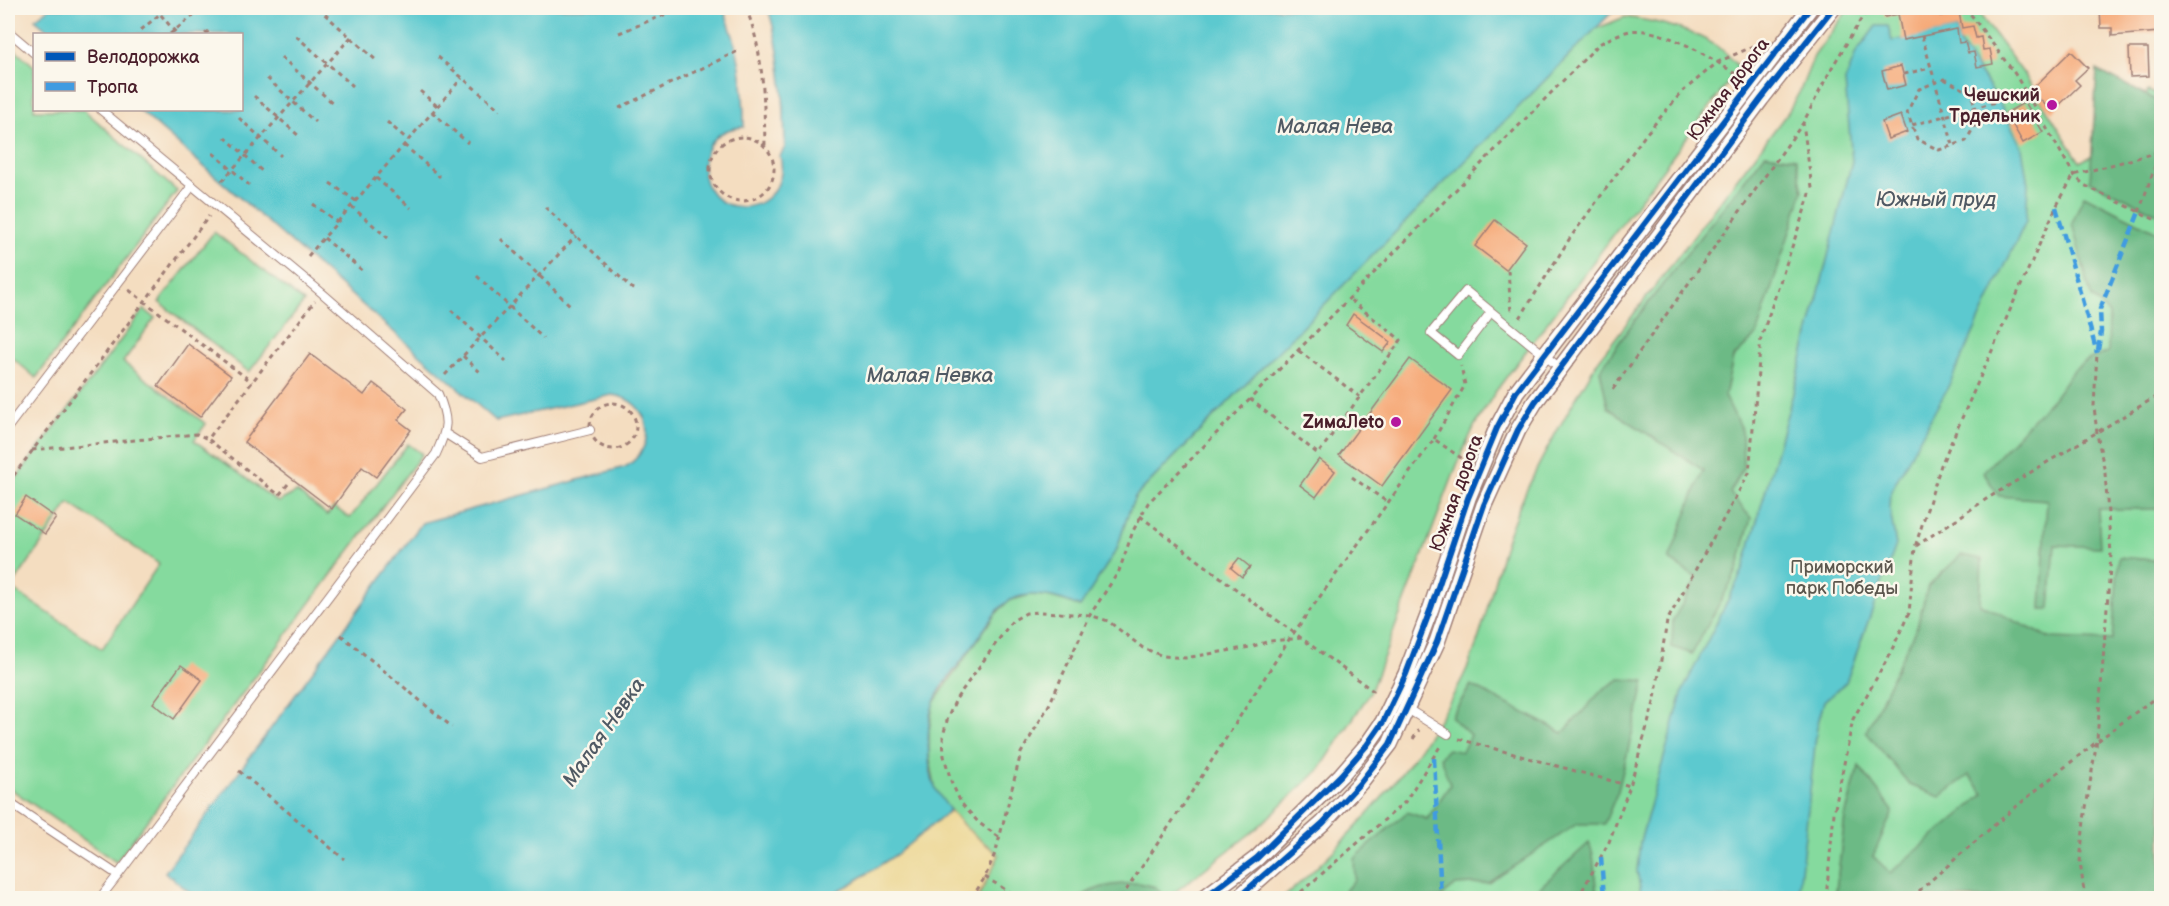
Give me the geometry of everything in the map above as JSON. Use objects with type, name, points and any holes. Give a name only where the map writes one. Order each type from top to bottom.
[{"type":"street","name":"Южная дорога","points":[[1204,898],[1257,858],[1368,745],[1393,702],[1431,608],[1468,498],[1497,428],[1516,392],[1745,83],[1810,8]]},
{"type":"street","name":"Южная дорога","points":[[1238,898],[1323,824],[1360,783],[1390,744],[1437,642],[1484,505],[1518,430],[1560,368],[1761,99],[1833,8]]},
{"type":"lane","points":[[8,31],[33,52]]},
{"type":"lane","points":[[1745,83],[1761,99]]},
{"type":"lane","points":[[100,898],[436,454],[446,434],[447,415],[438,394],[322,293],[102,111]]},
{"type":"lane","points":[[8,427],[192,186]]},
{"type":"lane","points":[[1491,312],[1458,355],[1431,333],[1466,291],[1560,368]]},
{"type":"lane","points":[[446,434],[482,457],[590,430]]},
{"type":"lane","points":[[1485,457],[1502,464]]},
{"type":"lane","points":[[1393,702],[1448,734]]},
{"type":"lane","points":[[8,802],[118,875]]},
{"type":"path","points":[[8,14],[16,8]]},
{"type":"path","points":[[128,11],[132,8]]},
{"type":"path","points":[[155,8],[175,33],[194,15]]},
{"type":"path","points":[[141,30],[167,8]]},
{"type":"path","points":[[318,8],[378,62]]},
{"type":"path","points":[[619,33],[681,8]]},
{"type":"path","points":[[746,8],[757,41],[762,73],[765,147],[772,157],[774,171],[766,190],[755,198],[744,200],[731,198],[720,191],[713,181],[711,169],[714,155],[722,145],[733,138],[747,137],[765,147]]},
{"type":"path","points":[[1612,389],[1803,123],[1831,69],[1868,8]]},
{"type":"path","points":[[1964,8],[2015,74],[2074,175],[2084,185],[2162,223]]},
{"type":"path","points":[[972,898],[985,877],[999,837],[1021,753],[1049,705],[1090,615],[1119,571],[1140,516],[1148,503],[1599,44],[1630,31],[1646,31],[1667,38],[1718,62],[1745,83]]},
{"type":"path","points":[[296,36],[353,86]]},
{"type":"path","points":[[1922,36],[1953,145]]},
{"type":"path","points":[[222,181],[351,37]]},
{"type":"path","points":[[1513,329],[1570,238],[1646,134],[1682,92],[1718,62],[1752,48],[1769,38]]},
{"type":"path","points":[[619,108],[738,51]]},
{"type":"path","points":[[281,57],[334,104]]},
{"type":"path","points":[[438,57],[500,110]]},
{"type":"path","points":[[1904,74],[1930,68]]},
{"type":"path","points":[[267,78],[315,122]]},
{"type":"path","points":[[308,256],[462,78]]},
{"type":"path","points":[[1944,79],[1971,93],[1979,118],[1966,141],[1939,150],[1917,139],[1907,112],[1919,88],[1935,83],[1944,79]]},
{"type":"path","points":[[420,91],[437,106]]},
{"type":"path","points":[[254,96],[300,137]]},
{"type":"path","points":[[1912,125],[1999,101]]},
{"type":"path","points":[[432,112],[468,143]]},
{"type":"path","points":[[239,118],[281,156]]},
{"type":"path","points":[[387,122],[408,140]]},
{"type":"path","points":[[1578,898],[1609,842],[1630,786],[1655,699],[1667,621],[1749,473],[1761,338],[1812,188],[1803,123]]},
{"type":"path","points":[[225,137],[263,172]]},
{"type":"path","points":[[404,145],[440,177]]},
{"type":"path","points":[[2139,212],[2162,146]]},
{"type":"path","points":[[213,153],[249,185]]},
{"type":"path","points":[[1826,898],[1834,813],[1854,719],[1888,658],[1909,613],[1916,547],[1941,465],[2056,207],[2074,175],[2159,153]]},
{"type":"path","points":[[376,178],[411,208]]},
{"type":"path","points":[[330,183],[356,201]]},
{"type":"path","points":[[313,204],[338,222]]},
{"type":"path","points":[[8,483],[217,206]]},
{"type":"path","points":[[351,206],[388,238]]},
{"type":"path","points":[[546,207],[637,293]]},
{"type":"path","points":[[445,375],[576,236]]},
{"type":"path","points":[[324,238],[363,271]]},
{"type":"path","points":[[501,239],[571,306]]},
{"type":"path","points":[[1508,270],[1513,329]]},
{"type":"path","points":[[477,276],[543,338]]},
{"type":"path","points":[[119,282],[252,382]]},
{"type":"path","points":[[208,439],[322,293]]},
{"type":"path","points":[[1250,399],[1318,454],[1401,340],[1349,299]]},
{"type":"path","points":[[451,310],[506,361]]},
{"type":"path","points":[[1299,350],[1360,397]]},
{"type":"path","points":[[2085,898],[2080,862],[2084,820],[2097,740],[2111,554],[2105,473],[2094,406],[2097,353]]},
{"type":"path","points":[[1121,898],[1179,813],[1294,632],[1434,439],[1465,385],[1458,355]]},
{"type":"path","points":[[463,356],[482,373]]},
{"type":"path","points":[[1916,547],[1988,498],[2162,393]]},
{"type":"path","points":[[611,403],[622,404],[631,410],[637,425],[632,441],[618,449],[602,447],[594,440],[590,430],[593,414],[601,406],[611,403]]},
{"type":"path","points":[[32,450],[197,434],[208,439],[279,495],[288,484]]},
{"type":"path","points":[[1434,439],[1464,460]]},
{"type":"path","points":[[1352,477],[1387,502]]},
{"type":"path","points":[[1140,516],[1376,693]]},
{"type":"path","points":[[999,837],[979,823],[961,803],[951,781],[944,756],[943,736],[956,699],[1012,621],[1026,613],[1090,615],[1108,621],[1143,648],[1163,656],[1185,658],[1290,638],[1303,638]]},
{"type":"path","points":[[340,635],[452,727]]},
{"type":"path","points":[[1912,898],[1992,825],[2097,740],[2162,693]]},
{"type":"path","points":[[1294,898],[1405,802],[1448,734],[1462,741],[1630,786]]},
{"type":"path","points":[[239,771],[344,859]]},
{"type":"path","points":[[985,877],[1019,898]]},
{"type":"green space","name":"Приморский парк Победы","points":[[1849,8],[1975,8],[2026,77],[2080,162],[2126,136],[2148,91],[2161,97],[2161,898],[1283,898],[1359,824],[1384,796],[1427,737],[1463,677],[1471,659],[1510,530],[1539,464],[1562,422],[1598,361],[1788,112],[1800,91],[1814,56]]},
{"type":"green space","points":[[1625,17],[1660,23],[1694,34],[1718,47],[1739,68],[1496,391],[1475,425],[1459,460],[1370,693],[1320,769],[1255,830],[1167,898],[824,898],[851,884],[897,854],[935,787],[929,754],[929,731],[933,704],[994,616],[1008,601],[1030,595],[1047,596],[1079,607],[1117,549],[1135,497],[1593,30]]},
{"type":"green space","points":[[8,45],[10,45],[33,65],[33,111],[85,111],[177,191],[36,378],[8,354]]},
{"type":"green space","points":[[2097,70],[2161,103],[2161,215],[2090,181]]},
{"type":"green space","points":[[1765,154],[1796,158],[1803,191],[1756,336],[1733,358],[1725,396],[1742,431],[1743,468],[1730,493],[1751,518],[1737,571],[1692,654],[1672,647],[1673,620],[1697,578],[1669,560],[1703,470],[1608,408],[1600,370],[1634,321]]},
{"type":"green space","points":[[2084,195],[2161,234],[2161,509],[2098,509],[2100,547],[2055,545],[2050,609],[2041,609],[2047,500],[1999,496],[1983,472],[2054,397],[2073,370],[2090,359],[2108,352],[2109,314],[2091,296],[2072,223]]},
{"type":"green space","points":[[214,232],[304,302],[249,372],[159,302]]},
{"type":"green space","points":[[144,309],[155,318],[123,362],[206,424],[194,440],[278,502],[297,492],[327,515],[334,507],[350,518],[408,444],[422,454],[116,862],[8,787],[8,489]],"holes":[[[69,503],[159,564],[102,649],[11,588]]]},
{"type":"green space","points":[[1961,555],[1982,559],[1980,604],[2050,638],[2112,640],[2119,557],[2154,560],[2161,573],[2161,898],[1835,898],[1845,817],[1859,766],[1893,811],[1873,856],[1890,873],[1984,794],[1969,775],[1940,797],[1910,785],[1866,732],[1917,626],[1928,586]]},
{"type":"green space","points":[[1620,679],[1645,681],[1618,791],[1604,824],[1577,824],[1489,883],[1456,885],[1440,898],[1339,898],[1355,879],[1354,859],[1407,812],[1427,819],[1450,785],[1440,757],[1448,749],[1462,752],[1470,735],[1451,717],[1471,685],[1563,733],[1603,689]]},
{"type":"green space","points":[[1589,843],[1593,854],[1597,898],[1528,898]]},
{"type":"green space","points":[[1139,883],[1156,887],[1163,896],[1160,898],[1079,898],[1100,888]]},
{"type":"sand","points":[[950,810],[965,827],[999,855],[978,898],[824,898],[851,884],[897,854]]},
{"type":"water","name":"Малая Невка","points":[[50,8],[723,8],[740,66],[744,127],[726,131],[714,140],[706,152],[703,167],[706,182],[713,194],[725,203],[742,207],[761,202],[775,189],[781,173],[780,156],[785,147],[779,59],[768,8],[1616,8],[1135,497],[1117,549],[1080,607],[1054,598],[1026,595],[1009,601],[999,609],[945,682],[931,713],[928,734],[930,769],[936,790],[950,810],[897,854],[851,884],[824,898],[197,898],[165,872],[422,523],[625,467],[636,459],[643,448],[646,426],[643,415],[636,406],[612,395],[496,421],[140,111],[243,111],[243,33],[52,33],[35,19]]},
{"type":"water","name":"Южный пруд","points":[[1876,26],[1888,26],[1892,41],[1957,29],[1959,43],[1999,101],[2022,148],[2028,184],[2026,221],[1947,389],[1891,491],[1890,510],[1896,545],[1846,682],[1824,701],[1817,727],[1798,898],[1642,898],[1637,871],[1640,842],[1683,690],[1743,570],[1796,383],[1852,161],[1845,81],[1856,53]]},
{"type":"building","points":[[1883,8],[1938,8],[1940,16],[1959,12],[1962,28],[1973,26],[1976,38],[1981,37],[1983,50],[1990,49],[1993,64],[1977,67],[1974,52],[1968,53],[1965,42],[1959,43],[1957,29],[1903,40],[1898,14],[1885,17]]},
{"type":"building","points":[[2100,8],[2157,8],[2159,32],[2112,36],[2112,28],[2101,28]]},
{"type":"building","points":[[2129,48],[2148,48],[2149,76],[2130,77]]},
{"type":"building","points":[[2071,51],[2088,68],[2075,80],[2080,85],[2052,112],[2031,90]]},
{"type":"building","points":[[1901,66],[1906,85],[1887,90],[1882,71]]},
{"type":"building","points":[[2025,102],[2043,132],[2023,143],[2006,113]]},
{"type":"building","points":[[1901,115],[1907,132],[1888,139],[1882,122]]},
{"type":"building","points":[[1495,220],[1526,243],[1506,270],[1475,246]]},
{"type":"building","points":[[1353,314],[1391,342],[1383,352],[1346,325]]},
{"type":"building","points":[[188,344],[231,376],[200,417],[158,386]]},
{"type":"building","points":[[310,354],[364,395],[373,383],[407,409],[398,420],[411,430],[376,477],[362,467],[332,509],[244,442]]},
{"type":"building","name":"ZимаЛеtо","points":[[1410,359],[1452,390],[1382,486],[1339,455]]},
{"type":"building","points":[[1319,459],[1335,471],[1316,497],[1300,485]]},
{"type":"building","points":[[26,497],[56,518],[45,534],[15,514]]},
{"type":"building","points":[[1239,558],[1250,567],[1242,577],[1231,568]]},
{"type":"building","points":[[181,665],[202,680],[174,719],[153,703]]},
{"type":"marked path","points":[[2056,207],[2097,353]]},
{"type":"marked path","points":[[2098,350],[2101,332],[2100,309],[2139,212]]},
{"type":"marked path","points":[[1434,758],[1441,898]]},
{"type":"marked path","points":[[1601,857],[1604,898]]},
{"type":"cycle path","points":[[1204,898],[1257,858],[1341,775],[1383,722],[1406,674],[1468,498],[1497,428],[1516,392],[1810,8]]},
{"type":"cycle path","points":[[1238,898],[1323,823],[1360,783],[1390,744],[1437,642],[1484,505],[1518,430],[1535,402],[1761,99],[1833,8]]},
{"type":"place","name":"Чешский Трдельник","points":[[2052,105]]},
{"type":"place","name":"ZимаЛеtо","points":[[1396,422]]},
{"type":"water label","name":"Малая Нева","points":[[1335,126]]}]
